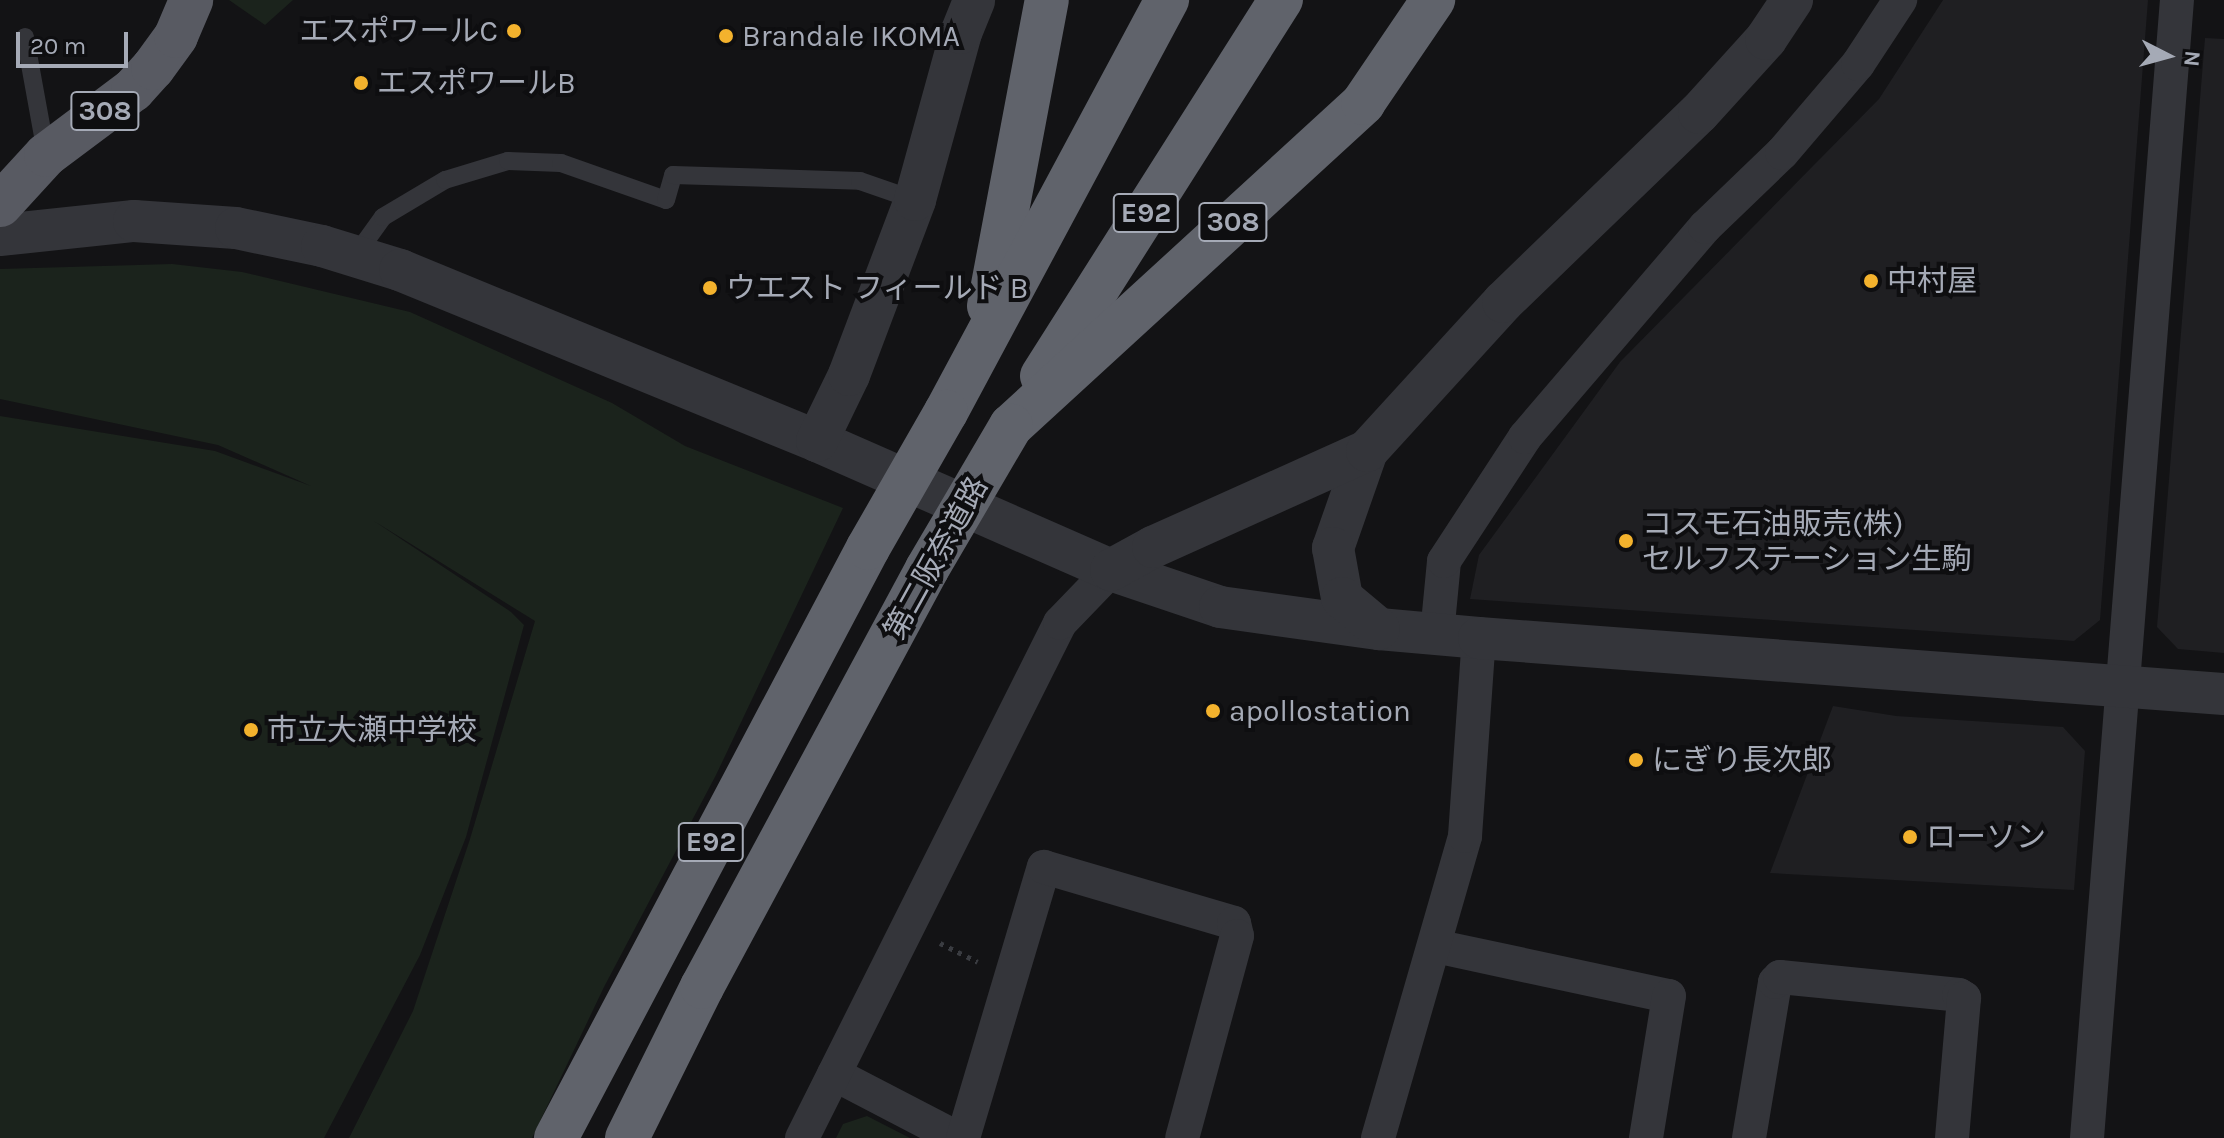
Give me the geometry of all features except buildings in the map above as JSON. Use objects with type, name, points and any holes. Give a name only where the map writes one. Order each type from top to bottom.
[{"type":"highway","name":"308","points":[[0,205],[46,155],[133,90],[176,36],[191,0]]},
{"type":"highway","points":[[981,347],[1047,0]]},
{"type":"highway","name":"第二阪奈道路","points":[[556,1138],[868,548],[946,412],[1167,0]]},
{"type":"highway","name":"第二阪奈道路","points":[[627,1138],[702,987],[927,569],[1011,426],[1281,0]]},
{"type":"highway","name":"308","points":[[1011,426],[1363,103],[1433,0]]},
{"type":"street","points":[[817,441],[849,375],[915,200],[961,33],[974,0]]},
{"type":"street","points":[[1379,629],[1342,598],[1333,548],[1367,451],[1503,302],[1699,113],[1766,39],[1792,0]]},
{"type":"street","points":[[1437,634],[1444,561],[1525,437],[1705,227],[1782,153],[1858,64],[1900,0]]},
{"type":"street","points":[[2087,1138],[2177,0]]},
{"type":"street","points":[[0,235],[148,222],[236,228],[355,256],[400,270],[817,441],[1111,570],[1220,607],[1379,629],[1479,638],[2125,684],[2224,694]]},
{"type":"street","points":[[802,1138],[1060,623],[1111,570],[1153,547],[1367,451]]},
{"type":"street","points":[[1378,1138],[1465,836],[1479,638]]},
{"type":"street","points":[[963,1138],[1044,867],[1234,923],[1237,936],[1182,1138]]},
{"type":"street","points":[[1435,946],[1669,996],[1646,1138]]},
{"type":"street","points":[[1749,1138],[1775,982],[1780,977],[1959,995],[1964,998],[1952,1138]]},
{"type":"street","points":[[834,1074],[957,1138]]},
{"type":"lane","points":[[25,37],[46,155]]},
{"type":"lane","points":[[355,256],[383,217],[445,180],[508,161],[561,163],[666,200],[673,175],[860,181],[915,200]]},
{"type":"path","points":[[928,937],[1010,980]]},
{"type":"shaded area","points":[[229,0],[293,0],[265,25]]},
{"type":"shaded area","points":[[1943,0],[2148,0],[2100,620],[2074,641],[1470,599],[1479,555],[1620,362],[1879,99]]},
{"type":"shaded area","points":[[2205,38],[2224,39],[2224,653],[2178,649],[2157,627]]},
{"type":"shaded area","points":[[172,264],[242,272],[410,312],[612,403],[685,446],[843,508],[716,775],[604,987],[532,1138],[349,1138],[413,1011],[470,839],[535,621],[374,521],[511,612],[524,625],[466,837],[420,955],[324,1138],[0,1138],[0,416],[215,451],[311,486],[218,445],[0,399],[0,269]]},
{"type":"shaded area","points":[[1833,706],[1896,716],[2063,727],[2085,751],[2074,890],[1770,873]]},
{"type":"shaded area","points":[[867,1116],[910,1138],[836,1138],[843,1124]]},
{"type":"place","name":"エスポワールC","points":[[514,31]]},
{"type":"place","name":"Brandale IKOMA","points":[[726,36]]},
{"type":"place","name":"エスポワールB","points":[[361,83]]},
{"type":"place","name":"中村屋","points":[[1871,281]]},
{"type":"place","name":"ウエスト フィールド B","points":[[710,288]]},
{"type":"place","name":"コスモ石油販売(株) セルフステーション生駒","points":[[1626,541]]},
{"type":"place","name":"apollostation","points":[[1213,711]]},
{"type":"place","name":"市立大瀬中学校","points":[[251,730]]},
{"type":"place","name":"にぎり長次郎","points":[[1636,760]]},
{"type":"place","name":"ローソン","points":[[1910,837]]}]
